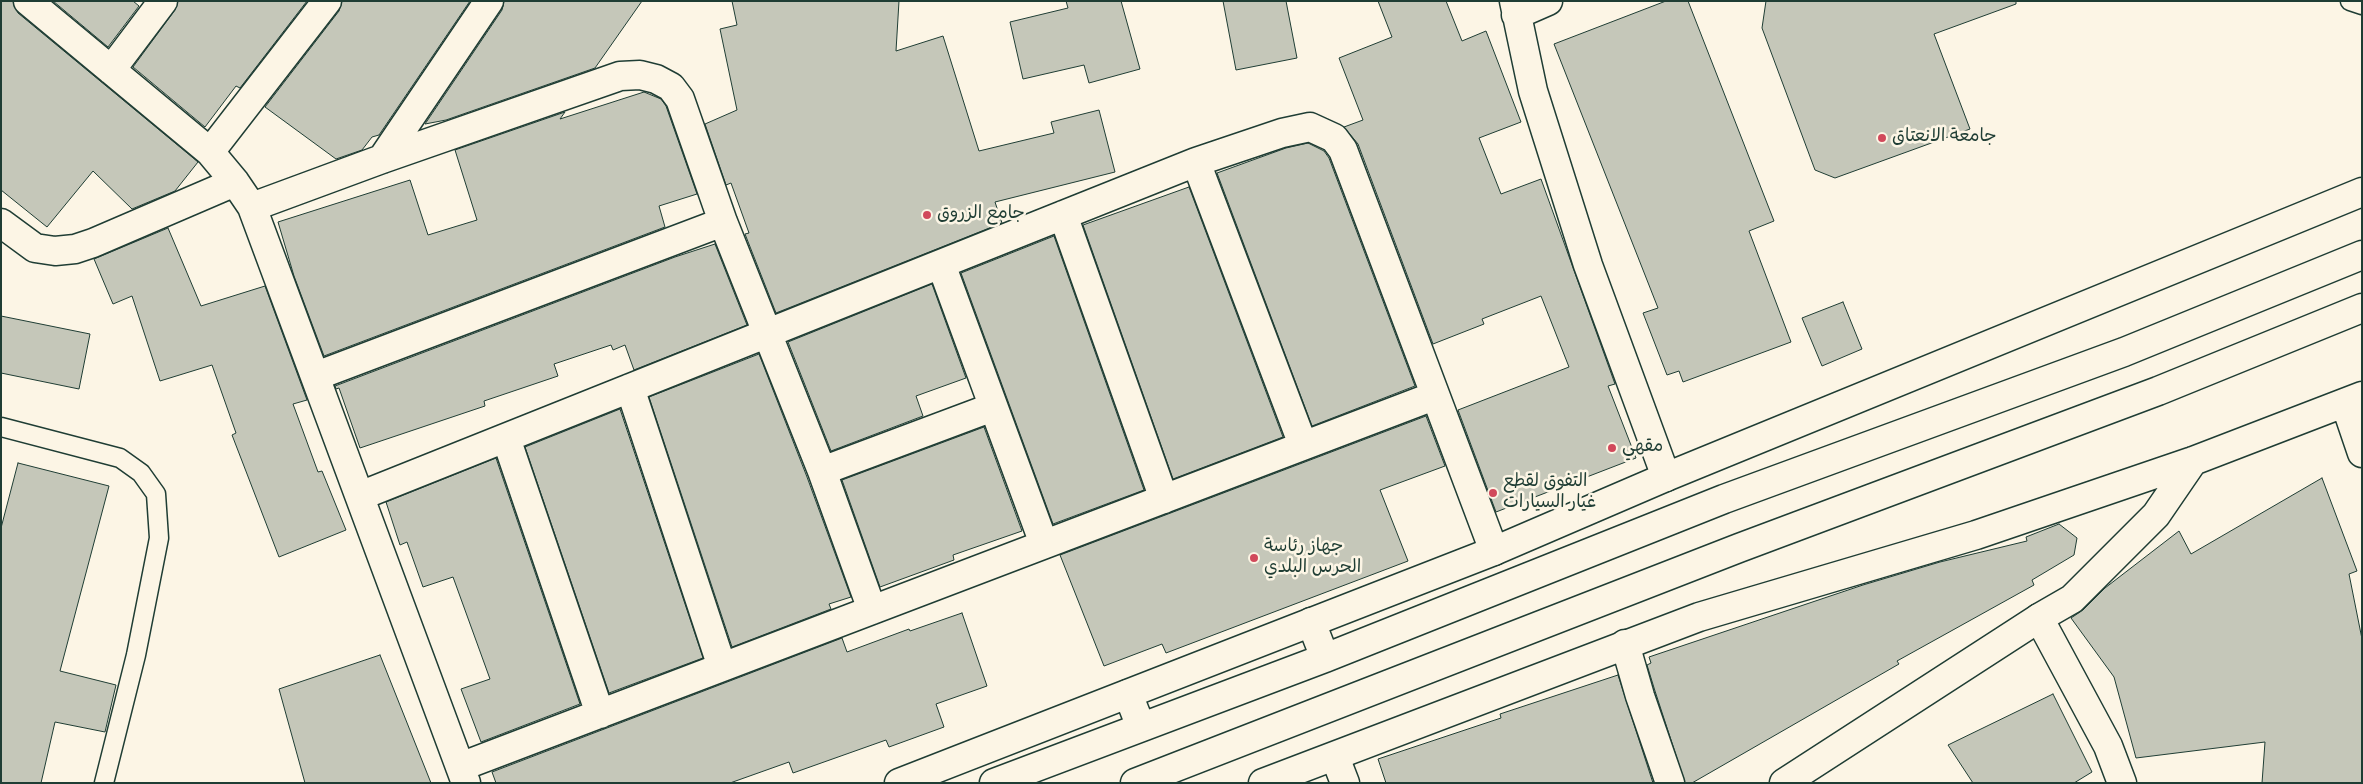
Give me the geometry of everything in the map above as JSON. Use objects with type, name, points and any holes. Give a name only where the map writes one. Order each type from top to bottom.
[{"type":"main road","points":[[28,1],[210,152],[235,182],[252,208],[463,775],[600,714],[1434,396]]},
{"type":"main road","points":[[111,70],[163,1]]},
{"type":"main road","points":[[210,152],[327,1]]},
{"type":"main road","points":[[382,159],[489,1]]},
{"type":"main road","points":[[1548,1],[1515,8],[1533,92],[1588,265],[1666,477]]},
{"type":"main road","points":[[252,208],[382,159],[620,76],[640,75],[656,79],[671,87],[680,99],[724,222],[822,471],[872,610]]},
{"type":"main road","points":[[360,496],[1196,162],[1295,129],[1310,127],[1334,138],[1343,150],[1434,396],[1494,551]]},
{"type":"main road","points":[[1196,162],[1304,445]]},
{"type":"main road","points":[[1,223],[35,248],[55,251],[75,249],[235,182]]},
{"type":"main road","points":[[899,783],[1494,551],[1666,477],[2362,192]]},
{"type":"main road","points":[[1063,215],[1164,499]]},
{"type":"main road","points":[[316,376],[724,222]]},
{"type":"main road","points":[[994,783],[1325,658],[1724,499],[2124,352],[2362,255]]},
{"type":"main road","points":[[941,264],[1044,544]]},
{"type":"main road","points":[[1136,783],[1721,556],[2158,391],[2362,308]]},
{"type":"main road","points":[[630,388],[722,667]]},
{"type":"main road","points":[[1263,783],[1699,617],[1976,535],[2193,461],[2353,400],[2362,454]]},
{"type":"main road","points":[[822,471],[993,408]]},
{"type":"main road","points":[[506,438],[600,714]]},
{"type":"main road","points":[[1784,783],[2039,618],[2072,599],[2108,566],[2156,515],[2193,461]]},
{"type":"main road","points":[[2039,618],[2108,746],[2122,783]]},
{"type":"main road","points":[[1311,622],[1325,658]]},
{"type":"main road","points":[[1625,644],[1640,696],[1670,783]]},
{"type":"main road","points":[[1128,694],[1141,727]]},
{"type":"main road","points":[[1335,757],[1345,783]]},
{"type":"lane","points":[[2350,1],[2362,5]]},
{"type":"lane","points":[[1,427],[120,458],[140,472],[156,494],[159,538],[136,655],[104,783]]},
{"type":"building","points":[[1,1],[13,1],[18,13],[198,162],[175,191],[132,209],[93,171],[47,227],[1,190]]},
{"type":"building","points":[[53,1],[133,1],[139,6],[108,47]]},
{"type":"building","points":[[178,1],[307,1],[240,88],[236,86],[205,127],[133,67],[175,10]]},
{"type":"building","points":[[342,1],[470,1],[379,135],[372,137],[362,150],[336,159],[265,107],[339,11]]},
{"type":"building","points":[[504,1],[642,1],[595,68],[446,120],[425,124],[502,10]]},
{"type":"building","points":[[732,1],[899,1],[896,51],[943,36],[979,151],[1054,133],[1051,122],[1099,110],[1115,172],[995,202],[1002,223],[776,313],[745,234],[749,233],[731,183],[726,185],[705,124],[737,110],[720,29],[737,25]]},
{"type":"building","points":[[1066,1],[1121,1],[1140,69],[1089,83],[1084,65],[1023,79],[1010,22],[1068,8]]},
{"type":"building","points":[[1223,1],[1286,1],[1297,58],[1236,70]]},
{"type":"building","points":[[1378,1],[1446,1],[1462,41],[1486,31],[1521,122],[1479,138],[1501,194],[1541,179],[1615,384],[1608,386],[1636,458],[1496,512],[1458,410],[1569,367],[1541,296],[1482,319],[1484,324],[1433,344],[1358,144],[1344,127],[1363,120],[1339,58],[1392,37]]},
{"type":"building","points":[[1666,1],[1688,1],[1774,221],[1749,231],[1791,342],[1683,382],[1679,371],[1667,375],[1643,313],[1658,308],[1554,44]]},
{"type":"building","points":[[1766,1],[2016,1],[2016,4],[1934,34],[1970,129],[1835,178],[1815,170],[1762,28]]},
{"type":"building","points":[[644,92],[661,99],[666,106],[697,194],[659,206],[665,227],[324,356],[294,276],[278,222],[410,180],[428,235],[477,220],[455,150],[565,112],[560,119]]},
{"type":"building","points":[[1308,143],[1324,151],[1329,158],[1415,386],[1312,426],[1217,173],[1286,148]]},
{"type":"building","points":[[1189,187],[1283,437],[1173,479],[1083,225]]},
{"type":"building","points":[[168,228],[201,306],[265,286],[307,400],[293,404],[318,472],[322,471],[346,530],[279,557],[232,435],[236,433],[212,365],[160,381],[132,296],[113,304],[94,259]]},
{"type":"building","points":[[1054,236],[1144,490],[1053,524],[961,273]]},
{"type":"building","points":[[715,244],[747,325],[634,370],[625,345],[613,350],[611,345],[554,364],[558,376],[484,401],[485,406],[360,448],[339,388],[336,389],[335,386],[675,257]]},
{"type":"building","points":[[932,284],[966,378],[916,396],[923,416],[831,451],[788,342]]},
{"type":"building","points":[[1843,302],[1862,349],[1822,366],[1802,318]]},
{"type":"building","points":[[1,316],[90,334],[79,389],[1,373]]},
{"type":"building","points":[[759,354],[851,597],[829,604],[831,609],[732,647],[649,397]]},
{"type":"building","points":[[620,409],[703,658],[609,693],[525,447]]},
{"type":"building","points":[[1426,416],[1445,466],[1380,490],[1408,561],[1166,653],[1162,644],[1104,666],[1060,555]]},
{"type":"building","points":[[984,427],[1022,531],[953,555],[954,560],[880,587],[842,480]]},
{"type":"building","points":[[496,458],[580,704],[481,742],[461,689],[490,679],[453,577],[423,587],[407,542],[400,545],[386,502]]},
{"type":"building","points":[[18,463],[109,486],[60,671],[116,685],[105,732],[55,722],[41,783],[1,783],[1,528]]},
{"type":"building","points":[[2322,478],[2357,571],[2349,574],[2362,639],[2362,783],[2262,783],[2265,742],[2136,758],[2114,677],[2071,618],[2083,610],[2105,588],[2179,531],[2191,554]]},
{"type":"building","points":[[2059,524],[2077,538],[2074,555],[2032,580],[2034,585],[1897,661],[1899,664],[1692,783],[1685,783],[1647,665],[1651,663],[1649,657],[1863,585],[1940,562],[2027,541],[2026,537]]},
{"type":"building","points":[[962,613],[987,686],[936,704],[944,727],[889,747],[886,740],[793,773],[789,762],[730,783],[496,783],[492,772],[842,638],[847,652],[909,629],[910,631]]},
{"type":"building","points":[[380,655],[431,783],[305,783],[279,689]]},
{"type":"building","points":[[1618,675],[1653,783],[1386,783],[1378,759],[1501,718],[1500,714]]},
{"type":"building","points":[[2053,694],[2092,772],[2074,783],[1973,783],[1948,745]]},
{"type":"place","name":"جامعة الانعتاق","points":[[1882,138]]},
{"type":"place","name":"جامع الزروق","points":[[927,215]]},
{"type":"place","name":"مقهي","points":[[1612,448]]},
{"type":"place","name":"التفوق لقطع غيار السيارات","points":[[1493,493]]},
{"type":"place","name":"جهاز رئاسة الحرس البلدي","points":[[1254,558]]}]
